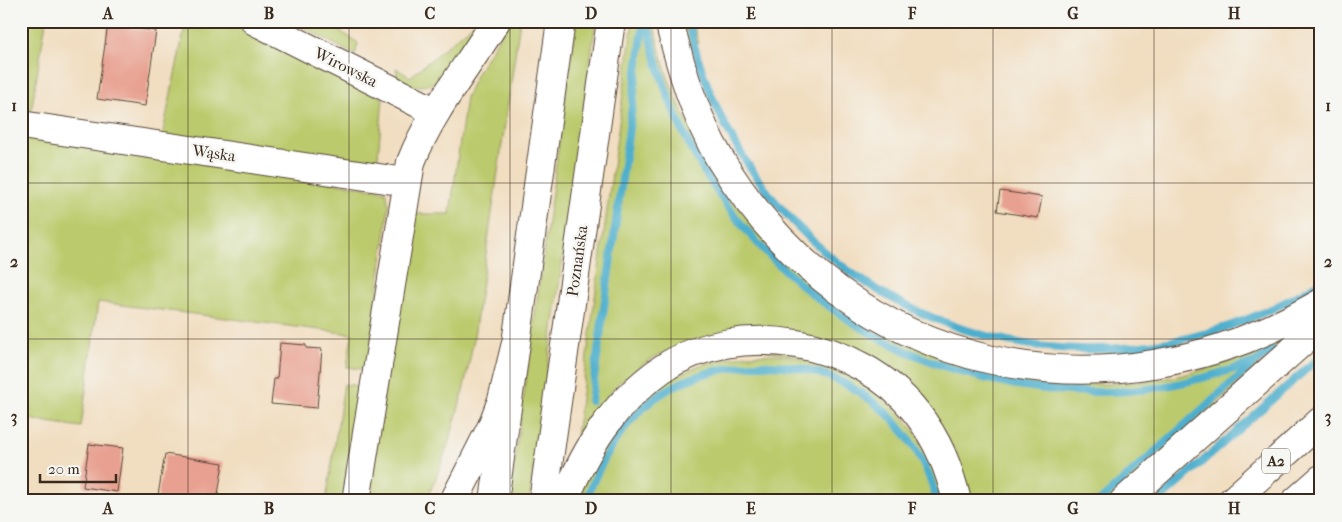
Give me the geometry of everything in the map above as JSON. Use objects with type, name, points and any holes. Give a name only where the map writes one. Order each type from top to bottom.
[{"type":"main road","name":"Wirowska","points":[[255,21],[436,112]]},
{"type":"main road","points":[[356,501],[406,182],[418,144],[436,112],[496,21]]},
{"type":"main road","points":[[494,501],[561,21]]},
{"type":"main road","name":"Poznańska","points":[[544,501],[611,21]]},
{"type":"main road","points":[[669,21],[686,82],[702,123],[722,162],[760,215],[812,269],[844,295],[876,315],[916,335],[988,359],[1029,367],[1072,371],[1113,370],[1151,366],[1226,348],[1262,334],[1321,303]]},
{"type":"main road","name":"Wąska","points":[[21,125],[406,182]]},
{"type":"main road","points":[[1124,501],[1321,325]]},
{"type":"main road","points":[[564,501],[587,450],[594,439],[614,413],[644,383],[664,368],[703,350],[737,341],[763,340],[792,343],[832,354],[860,367],[888,384],[915,411],[933,436],[950,473],[958,501]]},
{"type":"main road","points":[[454,501],[492,426],[502,400],[515,347]]},
{"type":"main road","name":"A2","points":[[1232,501],[1321,421]]},
{"type":"main road","points":[[1296,501],[1321,479]]},
{"type":"green space","points":[[21,21],[46,21],[30,118],[21,117]]},
{"type":"green space","points":[[186,21],[234,21],[383,98],[377,169],[162,137]]},
{"type":"green space","points":[[291,21],[325,21],[358,43],[355,55]]},
{"type":"green space","points":[[477,21],[484,21],[447,74],[429,85],[422,86],[409,84],[397,75],[396,68],[410,77]]},
{"type":"green space","points":[[509,21],[520,21],[473,343],[465,384],[454,424],[442,463],[426,501],[365,501],[412,214],[450,214],[466,97],[476,75]]},
{"type":"green space","points":[[576,21],[596,21],[529,501],[509,501]]},
{"type":"green space","points":[[633,21],[654,21],[661,57],[681,109],[706,158],[743,213],[787,262],[837,303],[893,336],[953,361],[1016,377],[1082,384],[1148,381],[1183,375],[1249,355],[1281,342],[1283,343],[1111,501],[973,501],[957,454],[942,429],[890,372],[701,339],[667,351],[649,360],[619,383],[591,415],[576,436]]},
{"type":"green space","points":[[679,21],[692,21],[699,43],[685,48]]},
{"type":"green space","points":[[21,133],[386,191],[389,205],[368,370],[347,367],[352,334],[98,302],[81,427],[21,418]]},
{"type":"green space","points":[[746,355],[778,355],[810,361],[852,378],[889,403],[905,419],[930,457],[945,501],[577,501],[597,450],[661,383],[700,365]]},
{"type":"green space","points":[[344,384],[365,387],[348,501],[326,501]]},
{"type":"building","points":[[108,24],[156,31],[145,106],[97,99]]},
{"type":"building","points":[[1000,191],[1042,197],[1038,218],[997,211]]},
{"type":"building","points":[[280,343],[306,345],[306,348],[322,349],[317,408],[271,404],[274,379],[277,379]]},
{"type":"building","points":[[89,444],[123,448],[117,492],[83,487]]},
{"type":"building","points":[[165,454],[223,463],[217,501],[157,501]]},
{"type":"waterway","points":[[591,401],[644,21]]},
{"type":"waterway","points":[[688,21],[724,122],[779,206],[851,272],[935,319],[1028,344],[1126,348],[1225,327],[1321,282]]},
{"type":"waterway","points":[[649,29],[673,110],[711,183],[761,246],[820,300],[888,342],[963,372],[1044,389],[1128,391],[1161,387],[1193,381],[1255,362]]},
{"type":"waterway","points":[[1100,501],[1255,362],[1273,350]]},
{"type":"waterway","points":[[1158,501],[1321,356]]},
{"type":"waterway","points":[[586,501],[603,460],[611,447],[628,424],[649,403],[666,391],[695,377],[725,369],[761,365],[795,367],[828,376],[858,391],[885,412],[907,437],[925,467],[937,501]]}]
